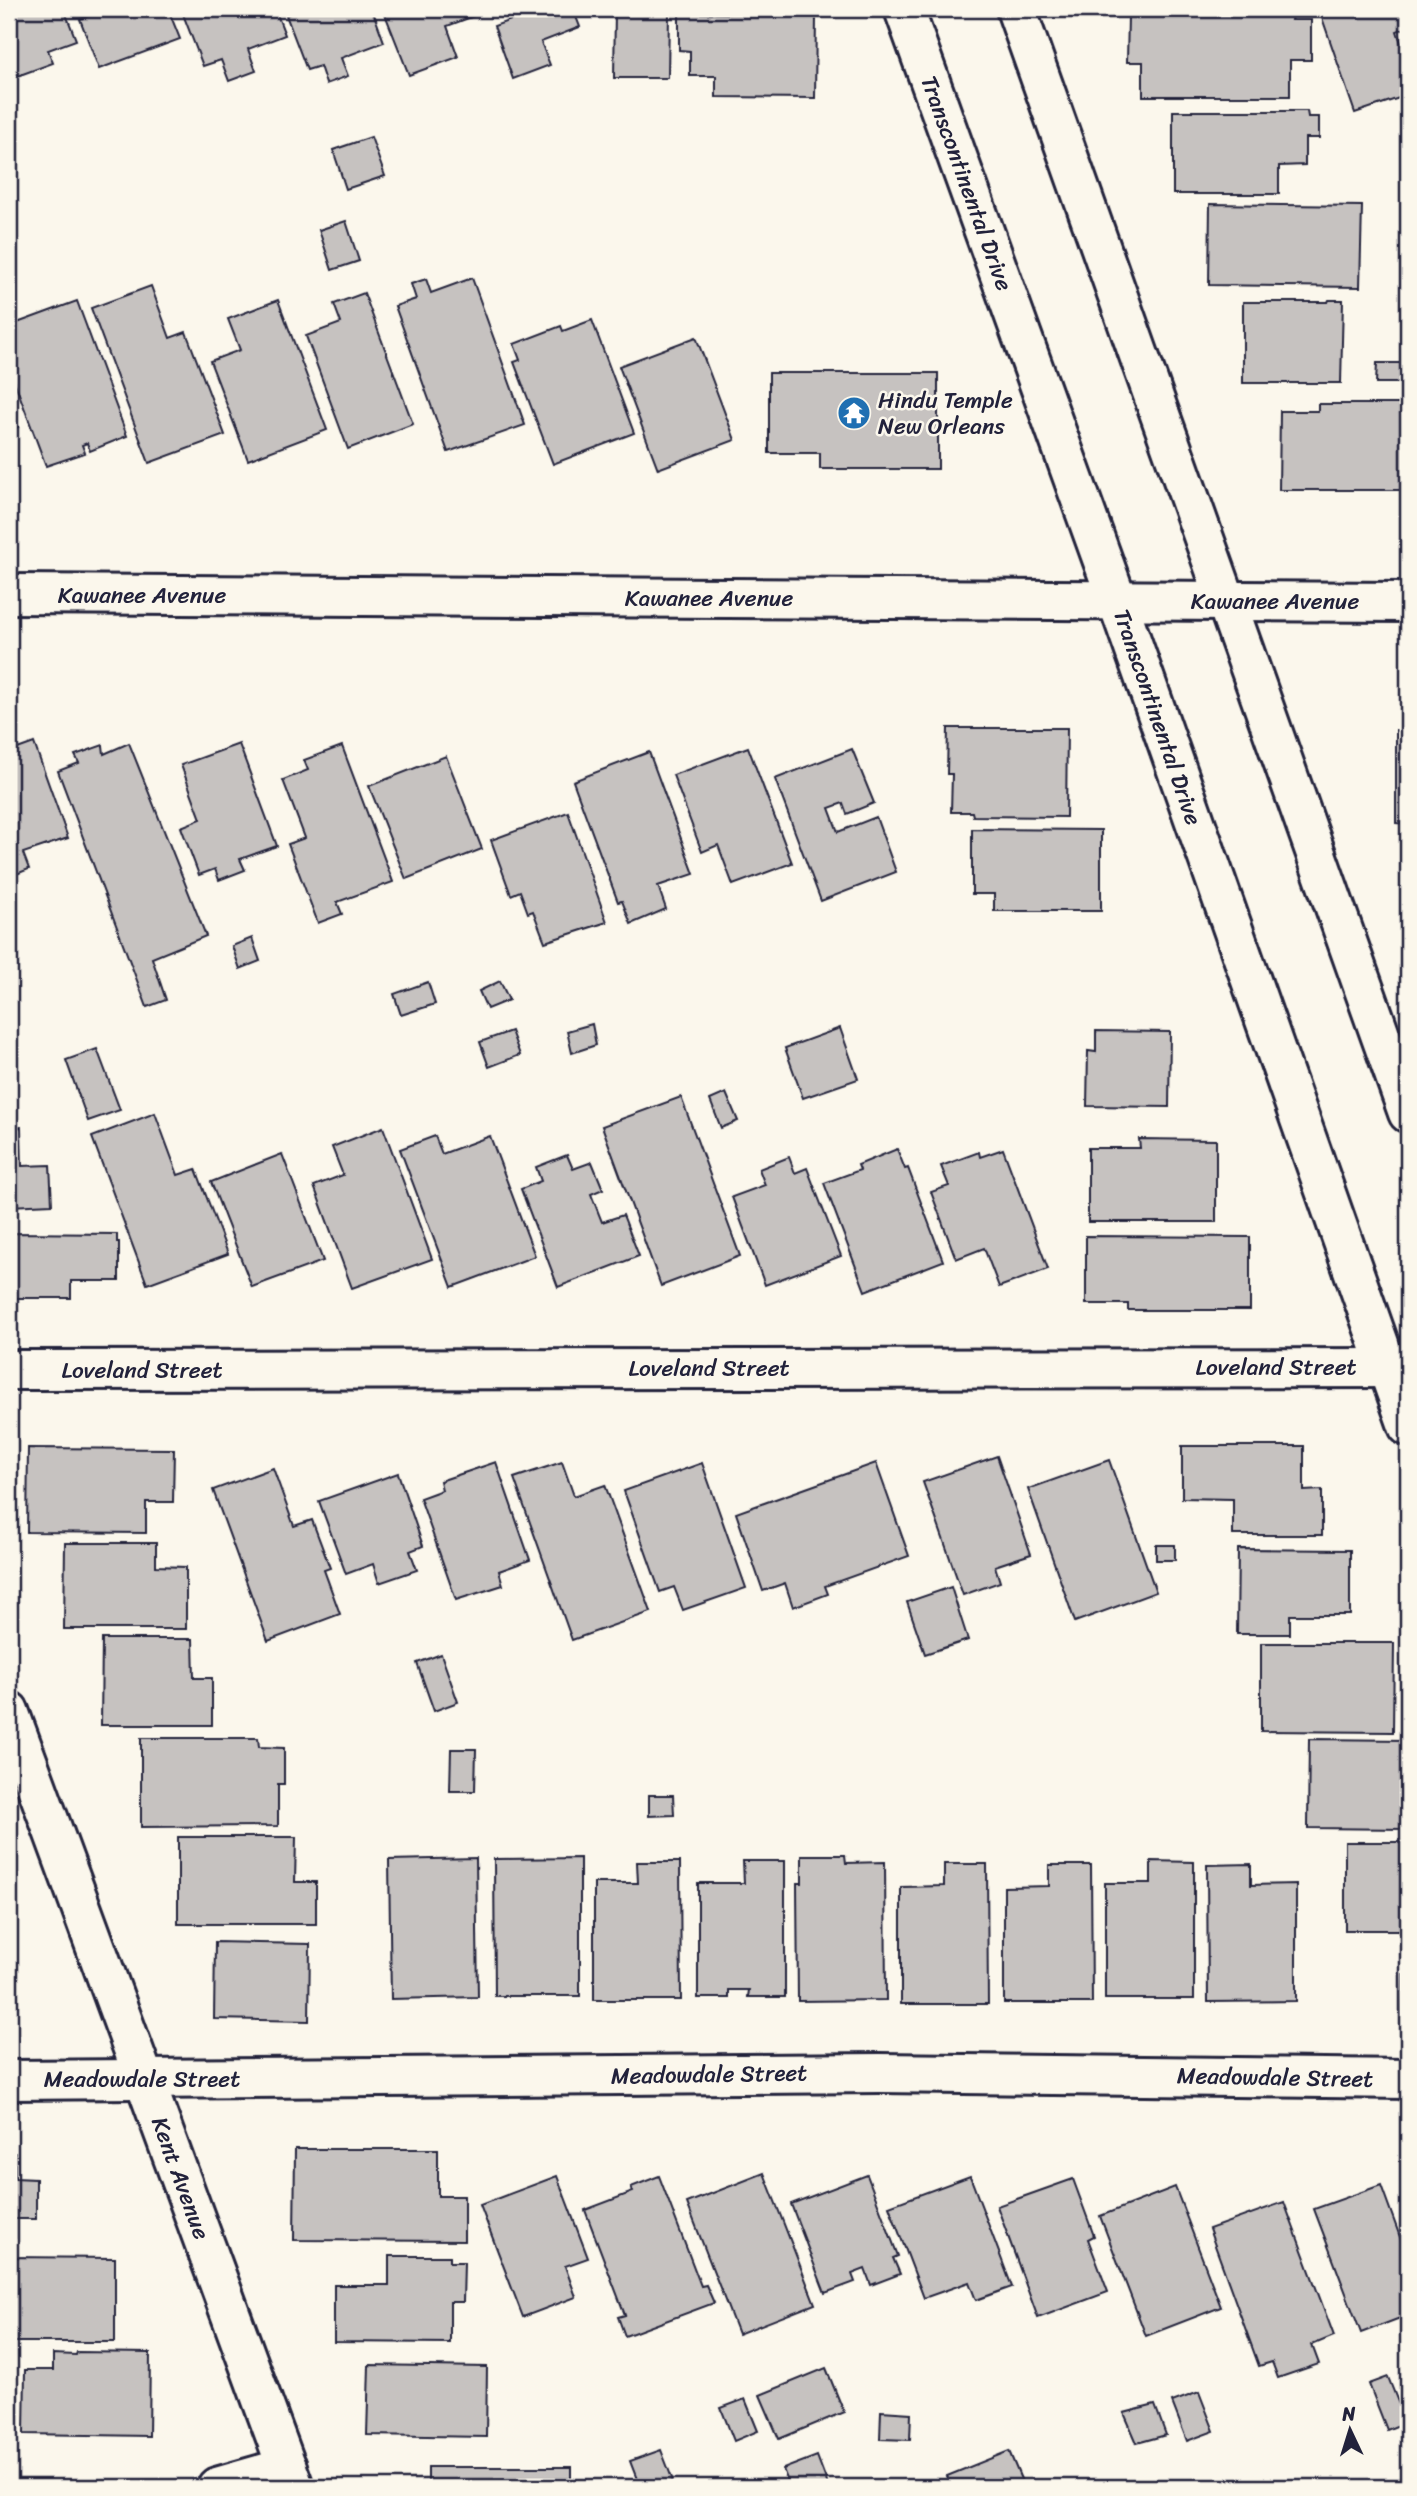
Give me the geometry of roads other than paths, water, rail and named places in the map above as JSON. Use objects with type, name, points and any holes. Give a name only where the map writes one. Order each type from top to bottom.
[{"type":"street","name":"Transcontinental Drive","points":[[904,9],[1398,1367],[1408,1426]]},
{"type":"street","points":[[1016,9],[1408,1113]]},
{"type":"street","name":"Kawanee Avenue","points":[[9,594],[1408,602]]},
{"type":"street","name":"Loveland Street","points":[[9,1370],[1398,1367]]},
{"type":"street","name":"Kent Avenue","points":[[9,1711],[17,1752],[145,2080],[291,2477]]},
{"type":"street","name":"Meadowdale Street","points":[[9,2080],[880,2073],[1408,2079]]},
{"type":"street","points":[[217,2487],[291,2477]]},
{"type":"place","name":"Hindu Temple New Orleans","points":[[854,413]]}]
